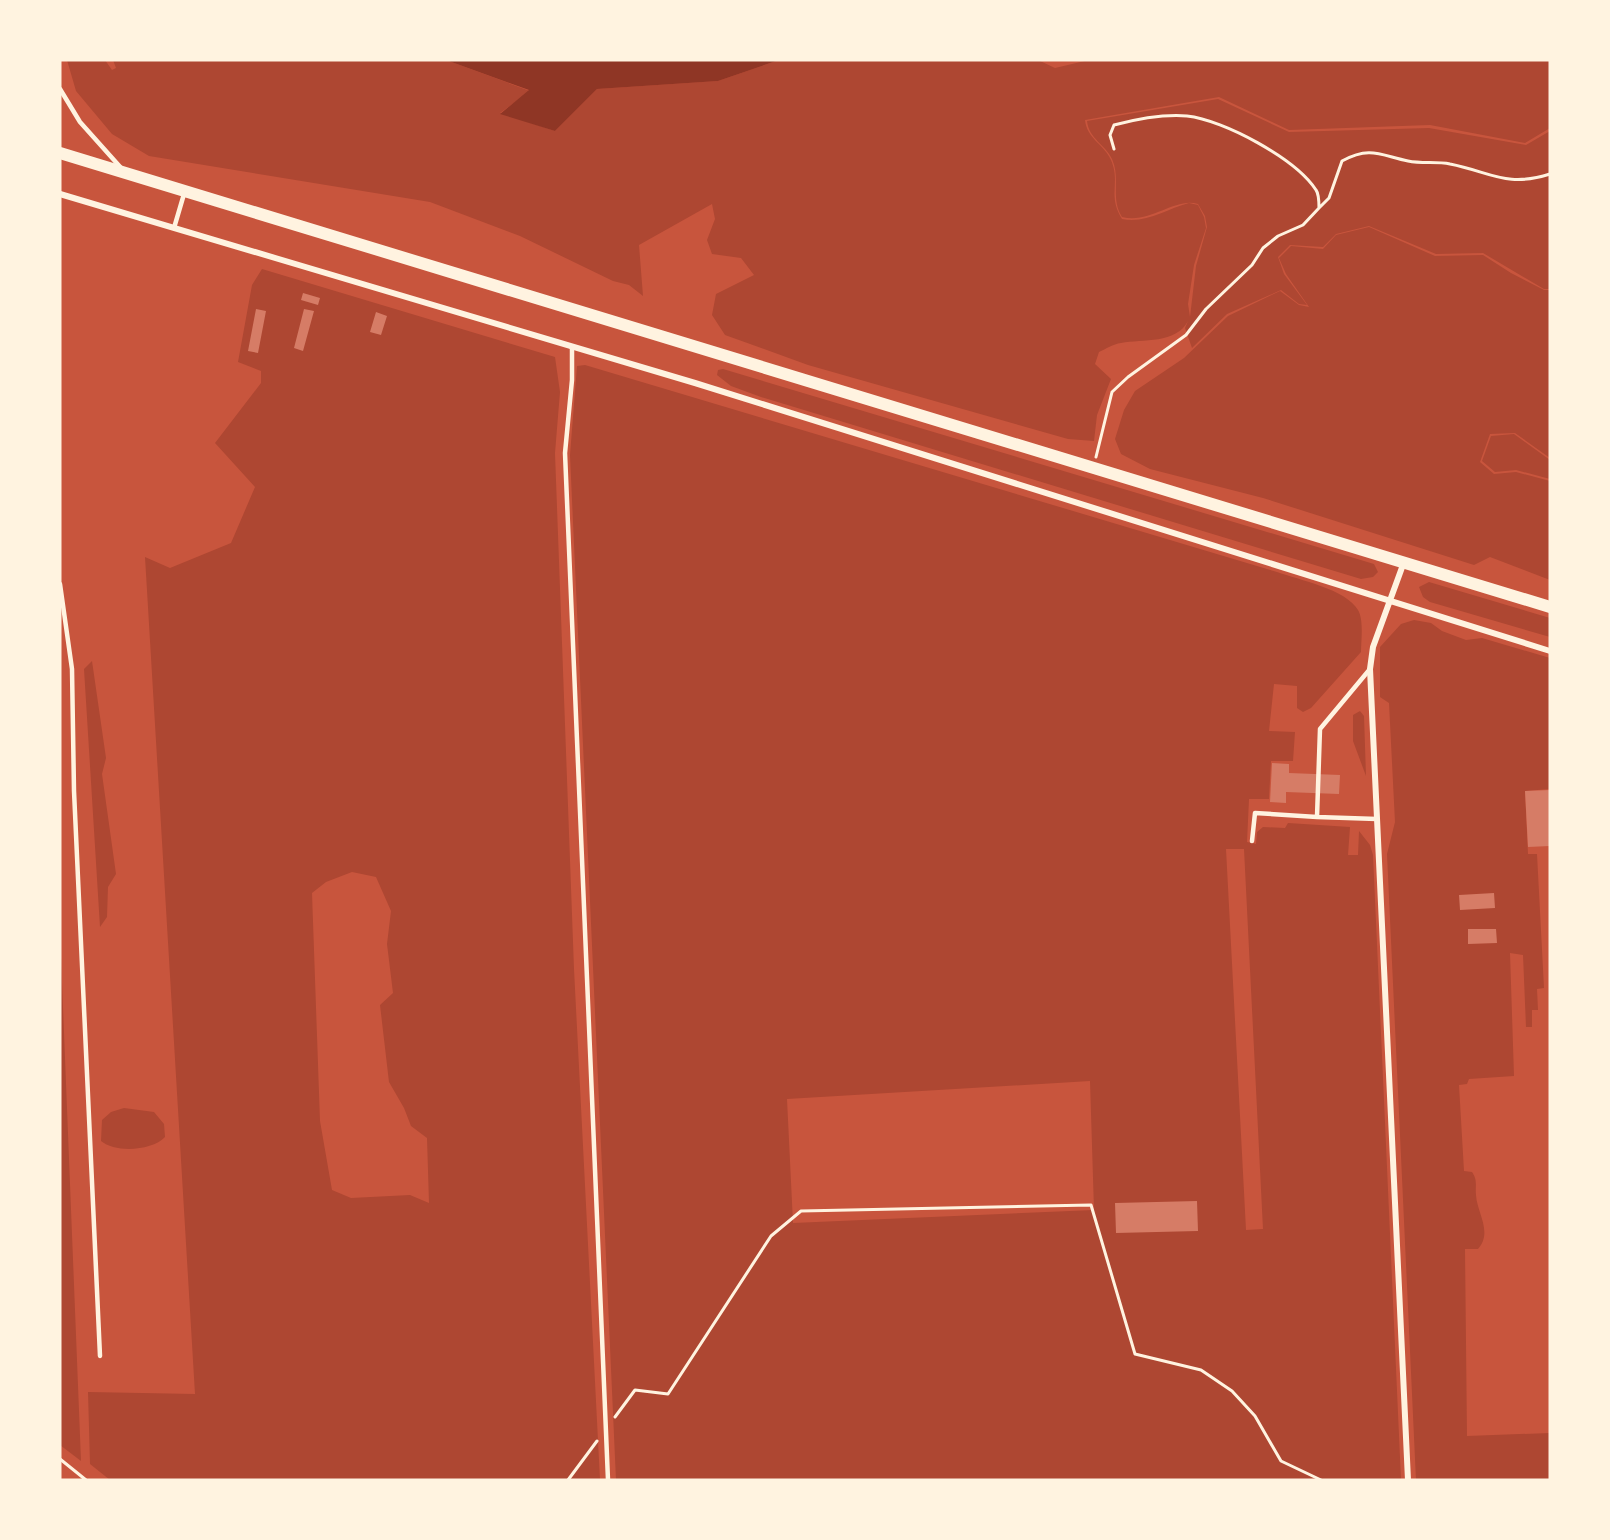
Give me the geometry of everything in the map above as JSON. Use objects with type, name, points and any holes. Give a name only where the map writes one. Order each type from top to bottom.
[{"type":"main road","points":[[60,153],[1550,607]]},
{"type":"street","points":[[60,194],[572,346],[1550,651]]},
{"type":"street","points":[[1404,561],[1388,600],[1373,647],[1370,669],[1408,1480]]},
{"type":"lane","points":[[60,89],[80,122],[126,173]]},
{"type":"lane","points":[[174,228],[185,191]]},
{"type":"lane","points":[[572,346],[572,380],[565,453],[608,1480]]},
{"type":"lane","points":[[60,584],[72,669],[74,791],[100,1356]]},
{"type":"lane","points":[[1317,817],[1320,729],[1370,669]]},
{"type":"lane","points":[[1252,841],[1254,813],[1377,819]]},
{"type":"path","points":[[1114,149],[1110,135],[1114,125],[1138,119],[1188,116],[1238,132],[1276,152],[1317,191],[1319,208]]},
{"type":"path","points":[[1092,467],[1102,439],[1106,409],[1112,393],[1128,377],[1186,335],[1206,309],[1252,266],[1263,248],[1278,236],[1303,225],[1329,198],[1342,161],[1361,152],[1373,152],[1411,162],[1450,164],[1509,180],[1526,180],[1550,174]]},
{"type":"path","points":[[568,1480],[635,1390],[668,1394],[771,1236],[801,1211],[1091,1205],[1135,1354],[1201,1370],[1209,1375],[1232,1391],[1256,1416],[1281,1461],[1321,1480]]},
{"type":"path","points":[[60,1459],[86,1480]]},
{"type":"shaded area","points":[[67,60],[105,60],[112,70],[116,68],[113,60],[446,60],[530,91],[500,113],[555,131],[597,89],[718,81],[779,60],[1038,60],[1055,68],[1089,60],[1550,60],[1550,128],[1525,143],[1430,125],[1289,130],[1219,97],[1085,120],[1092,137],[1108,154],[1114,168],[1115,203],[1118,211],[1122,219],[1131,220],[1148,218],[1189,203],[1143,217],[1122,217],[1118,210],[1116,196],[1115,166],[1112,159],[1105,149],[1094,137],[1087,121],[1218,99],[1289,132],[1429,128],[1526,145],[1550,131],[1550,289],[1544,289],[1483,253],[1436,254],[1369,226],[1336,234],[1323,247],[1290,245],[1278,257],[1284,274],[1307,305],[1299,304],[1281,290],[1227,314],[1192,348],[1185,328],[1188,321],[1176,334],[1158,339],[1112,345],[1099,352],[1095,364],[1111,379],[1097,415],[1094,441],[1068,439],[808,365],[725,335],[712,315],[716,294],[754,275],[741,258],[712,254],[707,240],[715,219],[712,204],[639,245],[643,296],[629,285],[613,281],[520,236],[430,202],[149,156],[112,134],[76,91]],"holes":[[[1189,203],[1198,204],[1205,216],[1207,227],[1196,266],[1190,317],[1188,304],[1194,265],[1206,228],[1198,205]]]},
{"type":"shaded area","points":[[446,60],[779,60],[718,81],[597,89],[555,131],[500,114],[529,90]]},
{"type":"shaded area","points":[[1369,227],[1435,256],[1483,255],[1511,273],[1544,290],[1550,290],[1550,458],[1515,433],[1490,434],[1480,462],[1494,474],[1516,472],[1550,481],[1550,580],[1490,557],[1474,565],[1263,498],[1150,469],[1121,454],[1115,439],[1124,410],[1135,391],[1184,358],[1228,316],[1280,291],[1299,305],[1309,307],[1286,274],[1279,258],[1291,246],[1323,249],[1336,235]]},
{"type":"shaded area","points":[[262,269],[555,357],[560,392],[555,453],[574,969],[600,1480],[110,1480],[90,1464],[88,1392],[195,1394],[145,557],[170,568],[231,543],[255,487],[215,443],[261,383],[261,371],[238,362],[252,285]],"holes":[[[352,872],[376,877],[391,911],[387,944],[393,993],[380,1005],[389,1082],[411,1126],[427,1138],[429,1203],[410,1195],[351,1198],[332,1190],[320,1121],[312,893],[326,882]]]},
{"type":"shaded area","points":[[585,365],[1309,582],[1343,596],[1358,610],[1362,625],[1361,652],[1311,708],[1303,712],[1297,708],[1297,686],[1274,684],[1269,731],[1295,732],[1293,761],[1271,761],[1269,799],[1249,799],[1247,842],[1256,844],[1257,832],[1263,827],[1285,828],[1288,823],[1350,827],[1348,855],[1358,855],[1359,831],[1370,845],[1373,855],[1401,1480],[616,1480],[570,455],[577,366]],"holes":[[[1226,849],[1244,849],[1263,1229],[1246,1230]],[[1090,1081],[1094,1210],[793,1223],[787,1099]]]},
{"type":"shaded area","points":[[723,369],[1374,564],[1378,572],[1373,577],[1361,579],[761,397],[731,386],[717,375],[718,370]]},
{"type":"shaded area","points":[[1514,434],[1550,460],[1550,479],[1516,470],[1495,472],[1482,461],[1491,436]]},
{"type":"shaded area","points":[[1429,582],[1550,618],[1550,637],[1430,602],[1423,597],[1419,587]]},
{"type":"shaded area","points":[[1414,620],[1431,623],[1442,631],[1466,640],[1482,638],[1550,658],[1550,789],[1525,791],[1528,854],[1537,854],[1544,988],[1537,989],[1538,1010],[1532,1010],[1532,1027],[1526,1027],[1523,955],[1510,953],[1514,1076],[1469,1079],[1467,1084],[1459,1085],[1464,1171],[1472,1172],[1475,1178],[1477,1202],[1484,1229],[1482,1243],[1478,1249],[1465,1249],[1467,1436],[1550,1433],[1550,1480],[1416,1480],[1387,854],[1395,822],[1389,703],[1380,697],[1380,647],[1401,624]]},
{"type":"shaded area","points":[[92,661],[106,758],[102,774],[116,874],[108,887],[107,917],[100,927],[84,669]]},
{"type":"shaded area","points":[[1360,711],[1364,716],[1366,776],[1353,741],[1353,715]]},
{"type":"shaded area","points":[[60,932],[81,1461],[60,1445]]},
{"type":"shaded area","points":[[124,1108],[154,1112],[164,1124],[165,1137],[143,1148],[133,1149],[107,1145],[101,1141],[102,1120],[111,1112]]},
{"type":"building","points":[[303,293],[320,298],[318,305],[301,300]]},
{"type":"building","points":[[256,309],[266,311],[258,353],[248,351]]},
{"type":"building","points":[[304,309],[314,311],[303,351],[294,348]]},
{"type":"building","points":[[376,312],[387,316],[381,335],[370,332]]},
{"type":"building","points":[[1272,763],[1289,764],[1289,773],[1340,775],[1339,794],[1286,792],[1286,803],[1270,802]]},
{"type":"building","points":[[1550,790],[1550,846],[1528,847],[1525,791]]},
{"type":"building","points":[[1494,893],[1495,908],[1460,910],[1459,895]]},
{"type":"building","points":[[1468,929],[1496,929],[1497,943],[1468,944]]},
{"type":"building","points":[[1197,1201],[1198,1231],[1116,1233],[1115,1203]]}]
